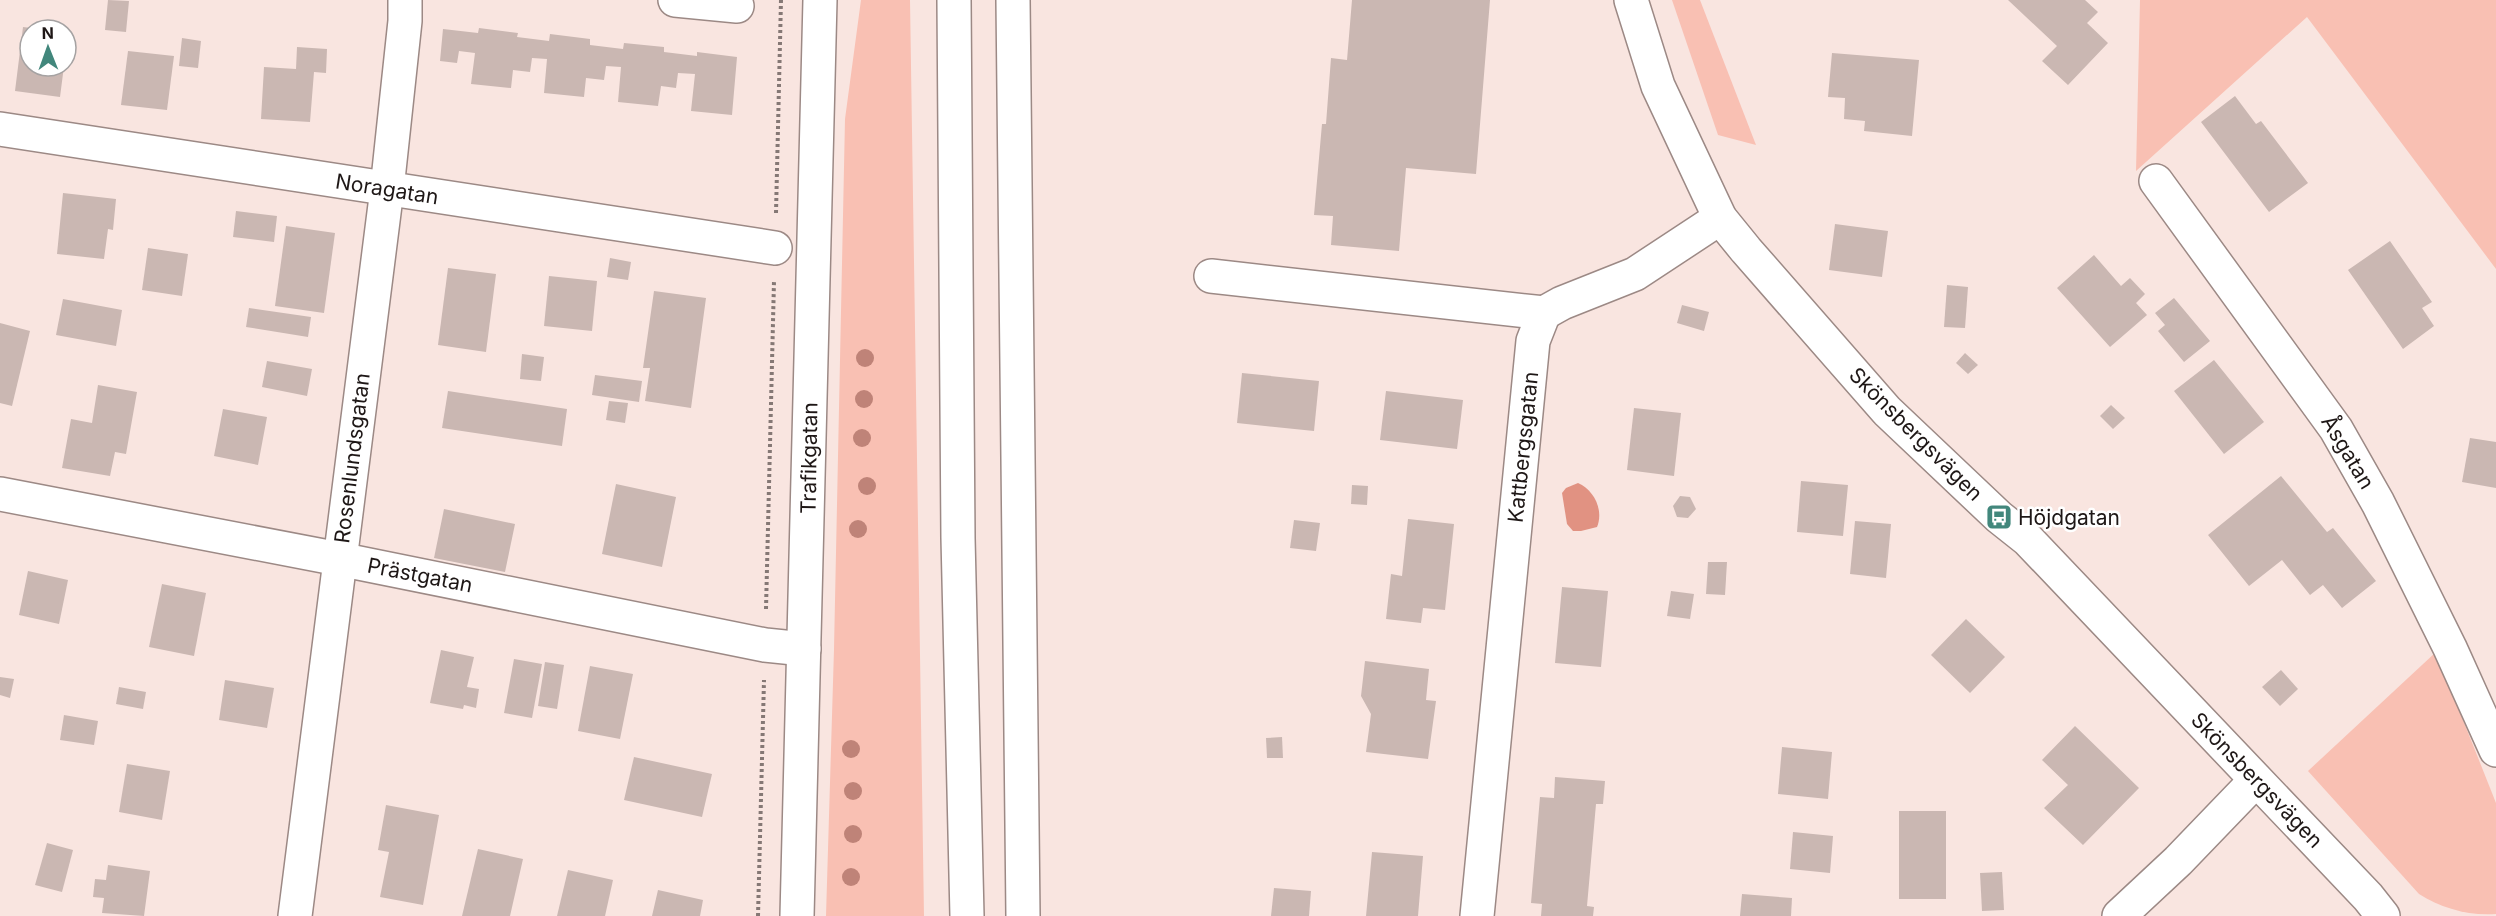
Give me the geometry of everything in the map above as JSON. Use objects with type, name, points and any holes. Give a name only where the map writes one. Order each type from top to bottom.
[{"type":"main road","name":"Rosenlundsgatan","points":[[295,916],[387,189],[405,21],[405,0]]},
{"type":"main road","points":[[675,0],[737,6]]},
{"type":"main road","name":"Trafikgatan","points":[[797,916],[820,0]]},
{"type":"main road","points":[[954,0],[958,538],[967,916]]},
{"type":"main road","points":[[1013,0],[1023,916]]},
{"type":"main road","name":"Skönsbergsvägen","points":[[1631,0],[1658,86],[1720,218],[1887,411],[1999,517],[2028,540],[2368,897],[2383,916]]},
{"type":"main road","name":"Noragatan","points":[[0,129],[775,248]]},
{"type":"main road","name":"Åsgatan","points":[[2156,181],[2336,429],[2378,503],[2450,648],[2496,750]]},
{"type":"main road","points":[[1211,276],[1544,314],[1562,303],[1635,274],[1720,218]]},
{"type":"main road","name":"Kattbergsgatan","points":[[1477,916],[1533,341],[1544,314]]},
{"type":"main road","name":"Prästgatan","points":[[0,494],[339,559],[765,645],[804,649]]},
{"type":"main road","points":[[2119,916],[2178,861],[2256,780]]},
{"type":"path","name":"Trafikgatan","points":[[758,916],[781,0]]},
{"type":"shaded area","points":[[861,0],[910,0],[924,916],[826,916],[845,119]]},
{"type":"shaded area","points":[[1672,0],[1700,0],[1756,145],[1718,135]]},
{"type":"shaded area","points":[[2140,0],[2496,0],[2496,269],[2307,17],[2136,171]]},
{"type":"shaded area","points":[[1578,483],[1589,490],[1596,501],[1599,521],[1597,527],[1573,531],[1567,524],[1562,493],[1566,488]]},
{"type":"shaded area","points":[[2436,652],[2496,803],[2496,914],[2475,914],[2455,910],[2419,894],[2308,771]]},
{"type":"building","points":[[108,0],[129,1],[126,32],[105,30]]},
{"type":"building","points":[[1352,0],[1490,0],[1476,174],[1406,168],[1399,251],[1331,245],[1333,216],[1314,215],[1322,124],[1326,124],[1331,58],[1347,60]]},
{"type":"building","points":[[2008,0],[2085,0],[2098,12],[2087,23],[2108,43],[2068,85],[2042,61],[2057,46]]},
{"type":"building","points":[[479,28],[518,33],[517,37],[549,41],[550,34],[590,39],[590,45],[623,49],[624,43],[664,47],[664,52],[697,56],[697,52],[737,57],[732,115],[691,111],[695,74],[678,73],[676,88],[661,86],[658,106],[618,102],[621,67],[606,66],[604,80],[586,78],[584,97],[544,93],[547,59],[532,58],[530,72],[513,70],[511,88],[471,84],[475,53],[459,51],[457,63],[440,61],[443,29],[478,33]]},
{"type":"building","points":[[182,38],[201,41],[198,68],[179,66]]},
{"type":"building","points":[[297,47],[327,49],[326,73],[314,72],[310,122],[261,119],[264,67],[296,69]]},
{"type":"building","points":[[128,51],[174,56],[167,110],[121,105]]},
{"type":"building","points":[[1832,53],[1919,60],[1912,136],[1864,131],[1865,121],[1844,119],[1845,98],[1828,97]]},
{"type":"building","points":[[18,67],[18,78],[62,78],[60,97],[15,91]]},
{"type":"building","points":[[2235,96],[2256,124],[2261,121],[2308,183],[2269,212],[2201,122]]},
{"type":"building","points":[[63,193],[116,199],[113,230],[108,229],[104,259],[57,254]]},
{"type":"building","points":[[236,211],[277,216],[274,242],[233,237]]},
{"type":"building","points":[[1835,224],[1888,231],[1882,277],[1829,270]]},
{"type":"building","points":[[286,226],[335,233],[324,313],[275,306]]},
{"type":"building","points":[[2390,241],[2432,302],[2422,308],[2434,326],[2403,349],[2348,270]]},
{"type":"building","points":[[148,248],[188,254],[182,296],[142,290]]},
{"type":"building","points":[[2094,255],[2121,286],[2130,278],[2145,294],[2136,303],[2147,315],[2110,347],[2057,288]]},
{"type":"building","points":[[610,258],[631,262],[628,280],[607,277]]},
{"type":"building","points":[[448,268],[496,274],[486,352],[438,345]]},
{"type":"building","points":[[549,276],[597,281],[592,331],[544,326]]},
{"type":"building","points":[[1947,285],[1968,287],[1965,328],[1944,327]]},
{"type":"building","points":[[654,291],[706,298],[691,408],[645,401],[650,368],[643,368]]},
{"type":"building","points":[[2174,298],[2210,341],[2184,362],[2158,331],[2165,325],[2155,313]]},
{"type":"building","points":[[63,299],[122,310],[116,346],[56,335]]},
{"type":"building","points":[[1682,305],[1709,312],[1704,331],[1677,323]]},
{"type":"building","points":[[249,308],[311,317],[308,337],[246,327]]},
{"type":"building","points":[[0,323],[30,331],[12,406],[0,403]]},
{"type":"building","points":[[1965,353],[1978,365],[1968,374],[1956,363]]},
{"type":"building","points":[[522,354],[544,357],[541,381],[520,379]]},
{"type":"building","points":[[2214,360],[2264,422],[2224,454],[2174,391]]},
{"type":"building","points":[[267,361],[312,369],[307,396],[262,387]]},
{"type":"building","points":[[1242,373],[1319,381],[1314,431],[1237,423]]},
{"type":"building","points":[[595,375],[642,381],[639,402],[592,395]]},
{"type":"building","points":[[98,385],[137,392],[126,454],[115,452],[110,476],[62,468],[71,419],[92,423]]},
{"type":"building","points":[[448,391],[567,409],[562,446],[442,428]]},
{"type":"building","points":[[1386,391],[1463,400],[1457,449],[1380,440]]},
{"type":"building","points":[[609,401],[628,403],[625,423],[606,420]]},
{"type":"building","points":[[2111,405],[2125,418],[2113,429],[2100,416]]},
{"type":"building","points":[[1634,408],[1681,413],[1674,476],[1627,470]]},
{"type":"building","points":[[223,409],[267,417],[258,465],[214,456]]},
{"type":"building","points":[[2470,438],[2496,442],[2496,488],[2462,482]]},
{"type":"building","points":[[2281,476],[2327,532],[2333,528],[2376,581],[2342,608],[2323,585],[2310,595],[2282,560],[2249,586],[2208,535]]},
{"type":"building","points":[[1801,481],[1848,485],[1843,536],[1797,532]]},
{"type":"building","points":[[616,484],[676,497],[662,567],[602,554]]},
{"type":"building","points":[[1352,485],[1368,486],[1367,505],[1351,504]]},
{"type":"building","points":[[1680,496],[1690,497],[1696,509],[1688,518],[1677,517],[1673,506]]},
{"type":"building","points":[[444,509],[515,524],[505,572],[434,558]]},
{"type":"building","points":[[1408,519],[1454,524],[1445,610],[1423,608],[1421,623],[1386,619],[1391,574],[1402,576]]},
{"type":"building","points":[[1294,520],[1320,523],[1316,551],[1290,548]]},
{"type":"building","points":[[1855,521],[1891,524],[1886,578],[1850,574]]},
{"type":"building","points":[[1708,562],[1727,562],[1725,595],[1706,594]]},
{"type":"building","points":[[28,571],[68,580],[59,624],[19,615]]},
{"type":"building","points":[[162,584],[206,593],[194,656],[149,647]]},
{"type":"building","points":[[1562,587],[1608,591],[1601,667],[1555,663]]},
{"type":"building","points":[[1671,591],[1694,594],[1690,619],[1667,616]]},
{"type":"building","points":[[1966,619],[2005,657],[1970,693],[1931,655]]},
{"type":"building","points":[[441,650],[474,657],[467,687],[479,689],[476,708],[464,705],[463,709],[430,703]]},
{"type":"building","points":[[514,659],[542,664],[532,718],[504,713]]},
{"type":"building","points":[[1365,661],[1429,669],[1426,700],[1436,701],[1428,759],[1366,752],[1371,714],[1361,696]]},
{"type":"building","points":[[545,662],[564,665],[557,709],[538,706]]},
{"type":"building","points":[[590,666],[633,674],[620,739],[578,731]]},
{"type":"building","points":[[2281,670],[2298,689],[2280,706],[2262,687]]},
{"type":"building","points":[[0,677],[14,679],[10,698],[0,695]]},
{"type":"building","points":[[225,680],[274,688],[267,728],[219,720]]},
{"type":"building","points":[[119,687],[146,692],[143,709],[116,704]]},
{"type":"building","points":[[64,715],[98,721],[94,745],[60,740]]},
{"type":"building","points":[[2075,726],[2139,788],[2083,845],[2044,808],[2068,785],[2042,760]]},
{"type":"building","points":[[1282,737],[1283,758],[1267,758],[1266,738]]},
{"type":"building","points":[[1782,747],[1832,752],[1828,799],[1778,794]]},
{"type":"building","points":[[634,757],[712,774],[702,817],[624,800]]},
{"type":"building","points":[[127,764],[170,771],[162,820],[119,812]]},
{"type":"building","points":[[1555,777],[1605,781],[1603,804],[1596,804],[1587,906],[1594,907],[1593,916],[1541,916],[1542,904],[1531,903],[1540,797],[1554,798]]},
{"type":"building","points":[[386,805],[439,815],[423,905],[380,897],[389,852],[378,850]]},
{"type":"building","points":[[1899,811],[1946,811],[1946,899],[1899,899]]},
{"type":"building","points":[[1793,832],[1833,836],[1830,873],[1790,869]]},
{"type":"building","points":[[47,843],[73,850],[62,892],[35,885]]},
{"type":"building","points":[[478,849],[523,859],[510,916],[462,916]]},
{"type":"building","points":[[1372,852],[1423,856],[1418,916],[1366,916]]},
{"type":"building","points":[[108,865],[150,871],[144,916],[102,913],[104,898],[93,897],[95,879],[106,880]]},
{"type":"building","points":[[568,870],[613,880],[605,916],[557,916]]},
{"type":"building","points":[[2002,872],[2004,910],[1982,911],[1980,873]]},
{"type":"building","points":[[1274,888],[1311,891],[1309,916],[1271,916]]},
{"type":"building","points":[[658,890],[703,900],[700,916],[652,916]]},
{"type":"building","points":[[1742,894],[1792,898],[1791,916],[1740,916]]},
{"type":"place","name":"Höjdgatan","points":[[1999,517]]}]
